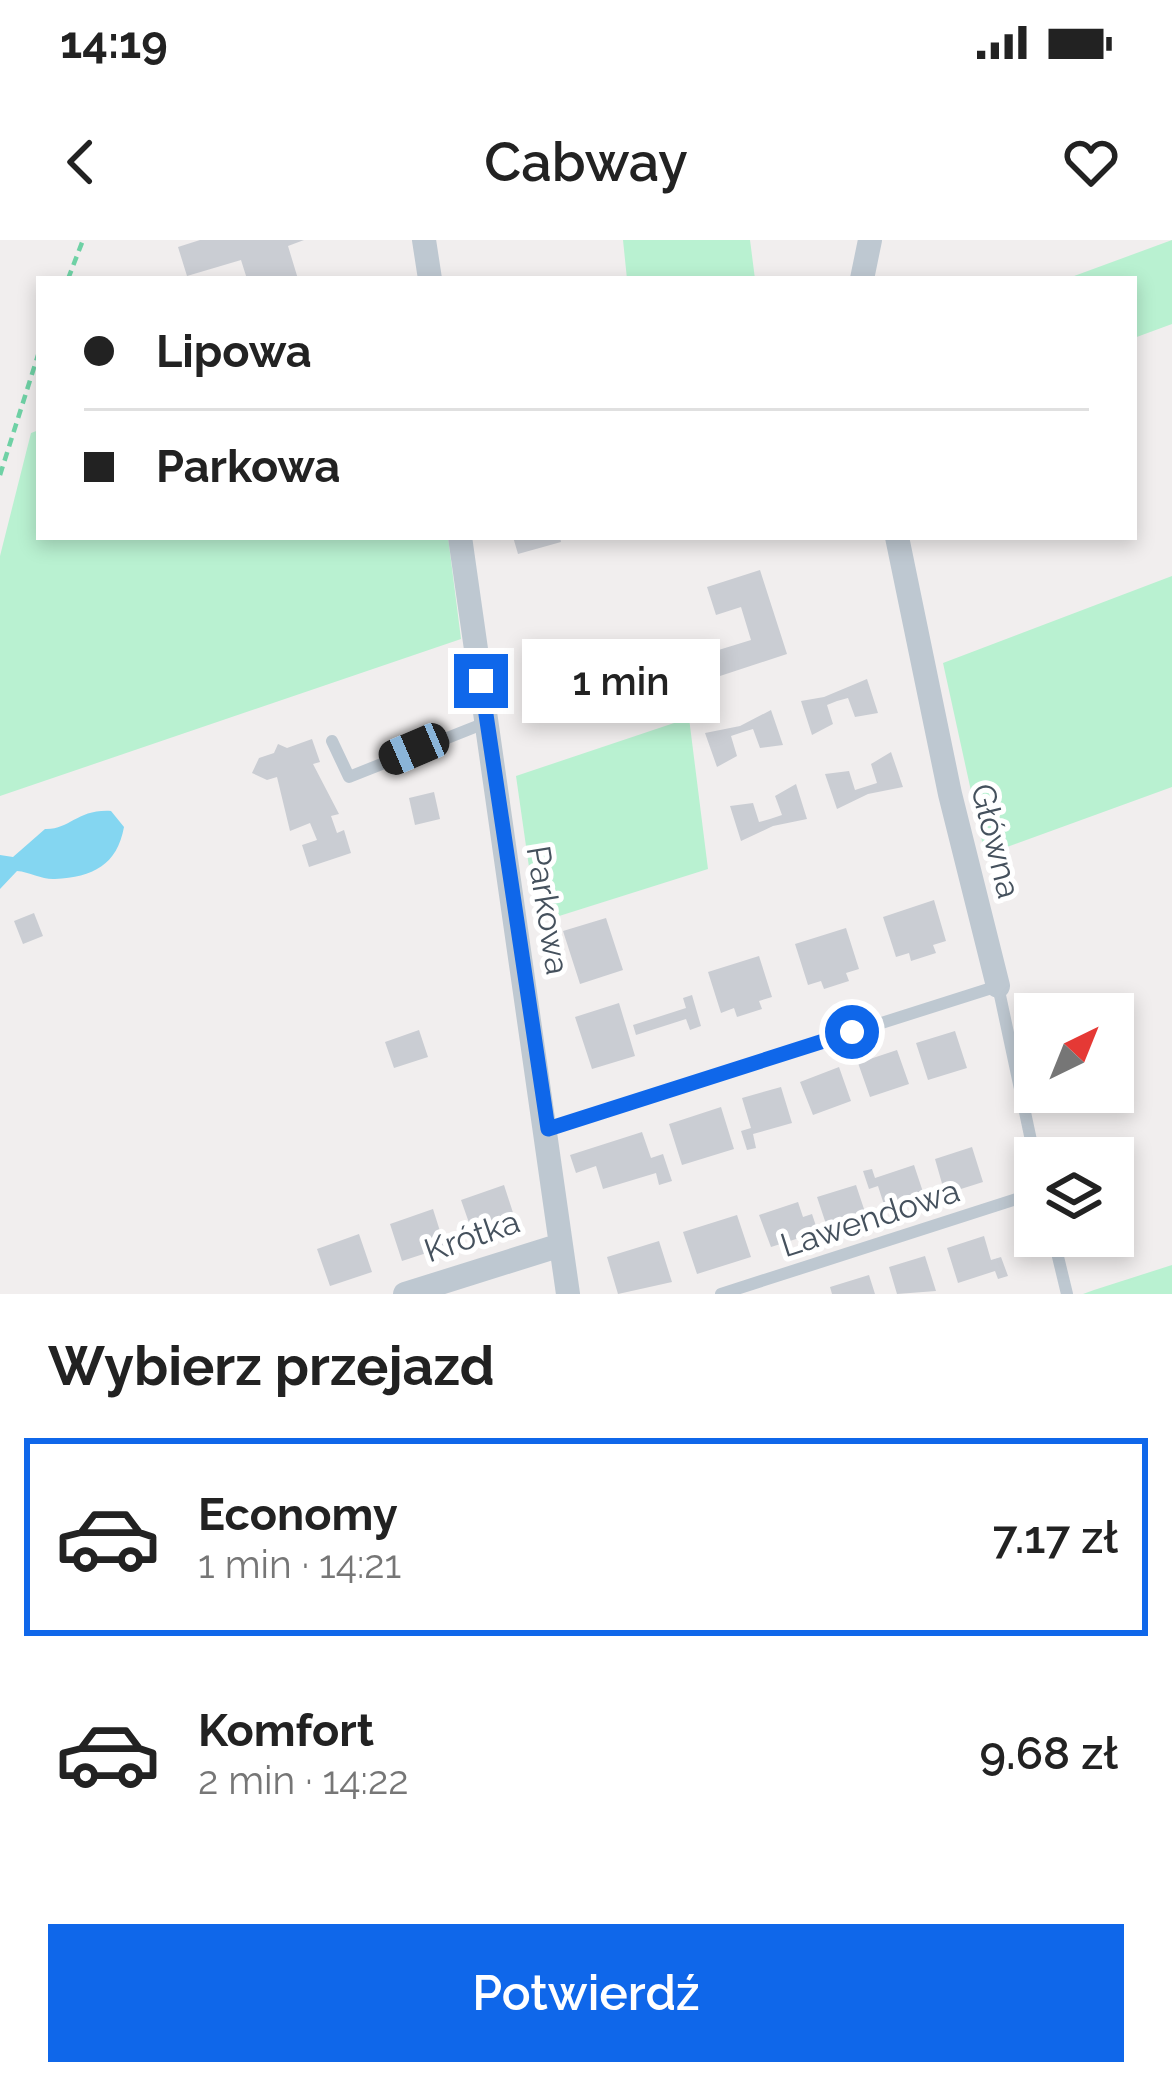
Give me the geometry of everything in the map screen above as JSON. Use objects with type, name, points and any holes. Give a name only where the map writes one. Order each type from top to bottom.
[{"type":"street","points":[[424,240],[430,276]]},
{"type":"street","points":[[863,276],[870,240]]},
{"type":"street","name":"Parkowa","points":[[460,540],[568,1294]]},
{"type":"street","name":"Główna","points":[[898,540],[950,794],[998,986]]},
{"type":"street","name":"Krótka","points":[[405,1294],[561,1245]]},
{"type":"lane","points":[[332,742],[349,777],[487,723]]},
{"type":"lane","points":[[548,1129],[998,986]]},
{"type":"lane","name":"Główna","points":[[998,986],[1030,1137]]},
{"type":"lane","name":"Lawendowa","points":[[721,1294],[1014,1200]]},
{"type":"lane","points":[[1058,1257],[1067,1294]]},
{"type":"path","points":[[69,276],[83,240]]},
{"type":"path","points":[[0,475],[36,361]]},
{"type":"green space","points":[[623,240],[750,240],[755,276],[627,276]]},
{"type":"green space","points":[[1172,240],[1172,324],[1137,337],[1137,276],[1074,276]]},
{"type":"green space","points":[[36,431],[36,540],[448,540],[461,639],[0,796],[0,556],[31,433]]},
{"type":"green space","points":[[1172,576],[1172,787],[985,855],[943,663]]},
{"type":"green space","points":[[689,718],[708,869],[537,923],[516,776]]},
{"type":"green space","points":[[1172,1265],[1172,1294],[1083,1294],[1094,1290]]},
{"type":"water","points":[[111,811],[124,827],[116,851],[101,866],[55,879],[17,871],[0,889],[0,855],[13,857],[45,829]]},
{"type":"building","points":[[200,240],[304,240],[288,246],[297,276],[246,276],[241,260],[187,276],[178,247]]},
{"type":"building","points":[[514,540],[561,540],[561,542],[518,554]]},
{"type":"building","points":[[760,570],[787,654],[720,676],[712,652],[751,640],[741,607],[716,615],[707,587]]},
{"type":"building","points":[[867,679],[878,713],[855,717],[848,698],[837,701],[827,705],[833,724],[812,735],[801,701]]},
{"type":"building","points":[[771,710],[783,745],[760,748],[753,729],[731,736],[737,756],[717,767],[705,733],[740,726]]},
{"type":"building","points":[[312,739],[320,762],[313,764],[339,814],[331,816],[337,833],[344,830],[351,853],[309,867],[302,845],[317,840],[310,823],[290,831],[277,777],[267,780],[252,773],[259,758],[274,753],[278,744],[287,748]]},
{"type":"building","points":[[891,752],[903,787],[868,794],[837,809],[825,774],[849,771],[855,790],[877,783],[871,764]]},
{"type":"building","points":[[796,784],[807,819],[773,826],[741,841],[730,806],[753,803],[759,822],[782,815],[775,796]]},
{"type":"building","points":[[434,792],[440,819],[415,825],[409,798]]},
{"type":"building","points":[[934,900],[946,941],[933,945],[936,953],[911,961],[909,953],[896,957],[883,917]]},
{"type":"building","points":[[34,913],[43,936],[23,944],[14,921]]},
{"type":"building","points":[[606,918],[623,970],[580,984],[563,931]]},
{"type":"building","points":[[846,928],[859,969],[846,973],[849,981],[824,989],[821,981],[808,985],[795,944]]},
{"type":"building","points":[[759,956],[772,997],[759,1001],[762,1009],[737,1017],[734,1008],[721,1013],[708,972]]},
{"type":"building","points":[[692,995],[701,1026],[690,1030],[686,1019],[636,1035],[633,1025],[686,1008],[683,998]]},
{"type":"building","points":[[619,1003],[635,1056],[592,1069],[575,1017]]},
{"type":"building","points":[[419,1030],[428,1057],[394,1068],[385,1042]]},
{"type":"building","points":[[955,1031],[967,1068],[928,1080],[916,1043]]},
{"type":"building","points":[[897,1050],[909,1084],[870,1097],[858,1063]]},
{"type":"building","points":[[839,1067],[851,1101],[813,1115],[800,1082]]},
{"type":"building","points":[[781,1087],[792,1123],[753,1134],[756,1148],[747,1150],[741,1131],[751,1128],[742,1098]]},
{"type":"building","points":[[721,1107],[734,1149],[682,1165],[669,1124]]},
{"type":"building","points":[[642,1132],[651,1158],[663,1154],[672,1181],[659,1185],[656,1173],[603,1189],[596,1166],[576,1173],[570,1155]]},
{"type":"building","points":[[972,1147],[983,1182],[945,1194],[935,1159]]},
{"type":"building","points":[[914,1165],[925,1198],[886,1211],[878,1186],[869,1189],[863,1171],[872,1169],[875,1178]]},
{"type":"building","points":[[504,1185],[516,1222],[474,1237],[461,1200]]},
{"type":"building","points":[[856,1185],[867,1218],[828,1230],[817,1197]]},
{"type":"building","points":[[798,1202],[803,1217],[812,1214],[818,1232],[771,1247],[759,1215]]},
{"type":"building","points":[[433,1209],[445,1247],[402,1261],[390,1224]]},
{"type":"building","points":[[737,1215],[751,1257],[697,1274],[683,1232]]},
{"type":"building","points":[[359,1234],[372,1272],[330,1286],[317,1249]]},
{"type":"building","points":[[984,1236],[991,1260],[1001,1257],[1008,1276],[998,1279],[995,1271],[958,1283],[947,1248]]},
{"type":"building","points":[[659,1241],[672,1282],[618,1294],[607,1257]]},
{"type":"building","points":[[925,1256],[936,1291],[897,1294],[889,1267]]},
{"type":"building","points":[[869,1275],[875,1294],[832,1294],[830,1287]]},
{"type":"route","points":[[481,681],[548,1129],[852,1032]]}]
